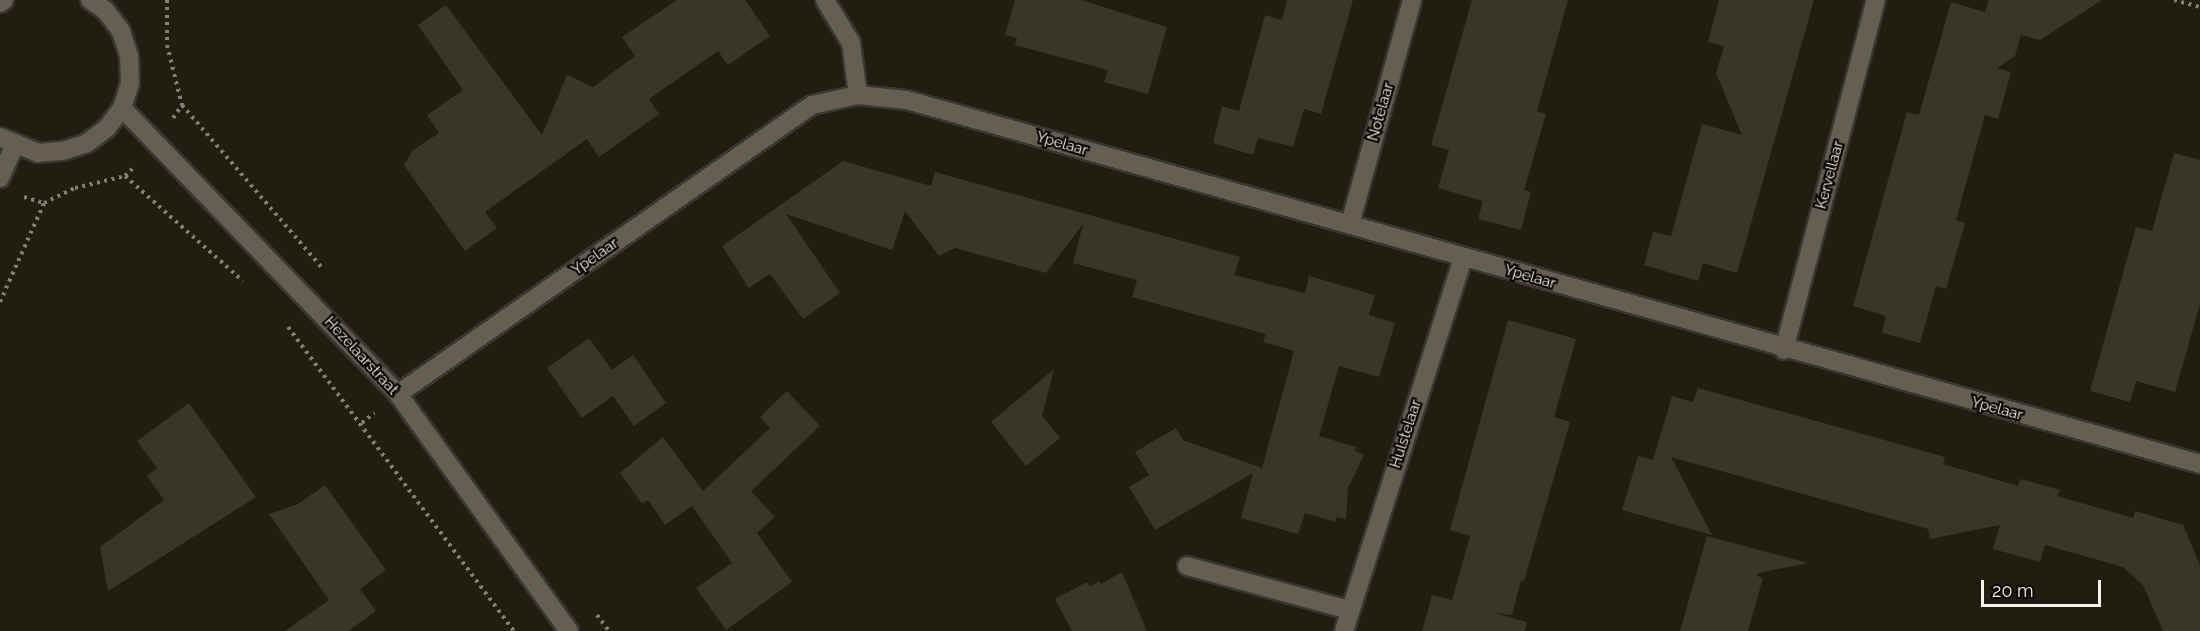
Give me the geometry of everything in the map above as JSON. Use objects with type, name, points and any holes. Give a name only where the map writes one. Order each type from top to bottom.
[{"type":"street","points":[[0,3],[4,0]]},
{"type":"street","points":[[0,178],[7,141],[38,153],[71,149],[107,128],[122,108],[130,83],[129,56],[121,32],[105,10],[90,0]]},
{"type":"street","points":[[825,0],[851,43],[858,95]]},
{"type":"street","name":"Notelaar","points":[[1350,224],[1412,0]]},
{"type":"street","name":"Kervellaar","points":[[1784,350],[1876,0]]},
{"type":"street","name":"Ypelaar","points":[[398,394],[812,105],[858,95],[907,100],[1350,224],[1784,350],[2200,464]]},
{"type":"street","name":"Hezelaarstraat","points":[[122,108],[398,394],[569,631]]},
{"type":"street","name":"Hulstelaar","points":[[1344,631],[1463,257]]},
{"type":"street","points":[[1187,566],[1349,610]]},
{"type":"path","points":[[167,0],[167,45],[182,105]]},
{"type":"path","points":[[2174,0],[2200,7]]},
{"type":"path","points":[[0,302],[44,203],[75,188],[125,176],[246,284]]},
{"type":"path","points":[[22,197],[44,203]]},
{"type":"path","points":[[286,325],[514,631]]},
{"type":"building","points":[[677,0],[745,0],[770,36],[728,65],[718,51],[649,99],[659,114],[599,157],[587,139],[485,212],[497,228],[465,251],[404,165],[413,150],[439,133],[427,115],[463,90],[418,25],[446,5],[542,135],[567,75],[593,87],[635,56],[622,37]]},
{"type":"building","points":[[1015,0],[1081,0],[1167,27],[1148,94],[1104,82],[1108,70],[1015,45],[1017,38],[1005,35]]},
{"type":"building","points":[[1287,0],[1353,0],[1321,114],[1304,109],[1293,147],[1258,138],[1253,155],[1213,143],[1222,106],[1239,111],[1265,15],[1282,20]]},
{"type":"building","points":[[1472,0],[1568,0],[1537,111],[1546,114],[1524,190],[1531,192],[1521,230],[1478,219],[1483,201],[1438,188],[1449,150],[1431,145]]},
{"type":"building","points":[[1719,0],[1814,0],[1737,273],[1703,263],[1698,281],[1644,265],[1653,232],[1671,236],[1702,124],[1742,135],[1716,73],[1724,46],[1708,42]]},
{"type":"building","points":[[1989,0],[2102,0],[2040,40],[2021,35],[2015,56],[1997,68],[2011,72],[1998,119],[1985,115],[1956,220],[1965,223],[1946,289],[1936,286],[1920,343],[1882,333],[1886,316],[1853,306],[1907,112],[1919,115],[1951,2],[1985,12]]},
{"type":"building","points":[[2174,153],[2200,160],[2200,304],[2175,392],[2136,381],[2130,402],[2090,391],[2136,227],[2152,231]]},
{"type":"building","points":[[843,161],[931,186],[935,172],[1240,257],[1234,275],[1305,293],[1309,276],[1375,295],[1369,315],[1395,323],[1379,377],[1339,366],[1319,436],[1356,447],[1355,451],[1364,455],[1348,488],[1346,519],[1337,517],[1335,522],[1305,513],[1298,534],[1241,518],[1253,473],[1155,530],[1129,487],[1149,475],[1135,452],[1176,428],[1183,440],[1262,468],[1294,351],[1263,342],[1266,334],[1132,297],[1137,280],[1073,263],[1083,224],[1046,273],[955,248],[939,256],[905,211],[892,250],[786,214],[840,293],[803,319],[770,274],[749,288],[722,246]]},
{"type":"building","points":[[1508,320],[1576,339],[1554,417],[1570,422],[1524,581],[1521,580],[1512,615],[1494,613],[1527,622],[1525,631],[1422,631],[1432,595],[1452,600],[1470,536],[1450,530]]},
{"type":"building","points":[[589,338],[612,370],[633,355],[666,403],[634,426],[613,396],[582,418],[547,368]]},
{"type":"building","points":[[1054,369],[1042,416],[1060,438],[1026,466],[991,422]]},
{"type":"building","points":[[1698,388],[1945,457],[1943,464],[2018,486],[2020,479],[2060,490],[2057,496],[2133,518],[2135,511],[2183,525],[2200,565],[2200,631],[2163,631],[2143,585],[2123,567],[2045,545],[2040,562],[1993,549],[2000,525],[1930,539],[1928,529],[1671,457],[1712,535],[1622,510],[1638,456],[1653,460],[1672,396],[1693,402]]},
{"type":"building","points":[[787,391],[820,426],[751,491],[775,517],[757,533],[792,582],[726,630],[696,588],[732,563],[692,506],[665,525],[648,500],[642,504],[620,473],[663,437],[703,491],[770,428],[760,417]]},
{"type":"building","points":[[189,403],[256,497],[108,591],[100,547],[164,500],[147,476],[157,468],[137,441]]},
{"type":"building","points":[[325,485],[386,570],[360,589],[376,611],[348,631],[285,631],[329,600],[269,514],[298,504]]},
{"type":"building","points":[[1707,536],[1808,563],[1758,573],[1757,576],[1763,578],[1748,631],[1680,631]]},
{"type":"building","points":[[1122,572],[1147,631],[1072,631],[1055,599],[1087,582],[1090,586],[1100,581],[1101,584]]}]
